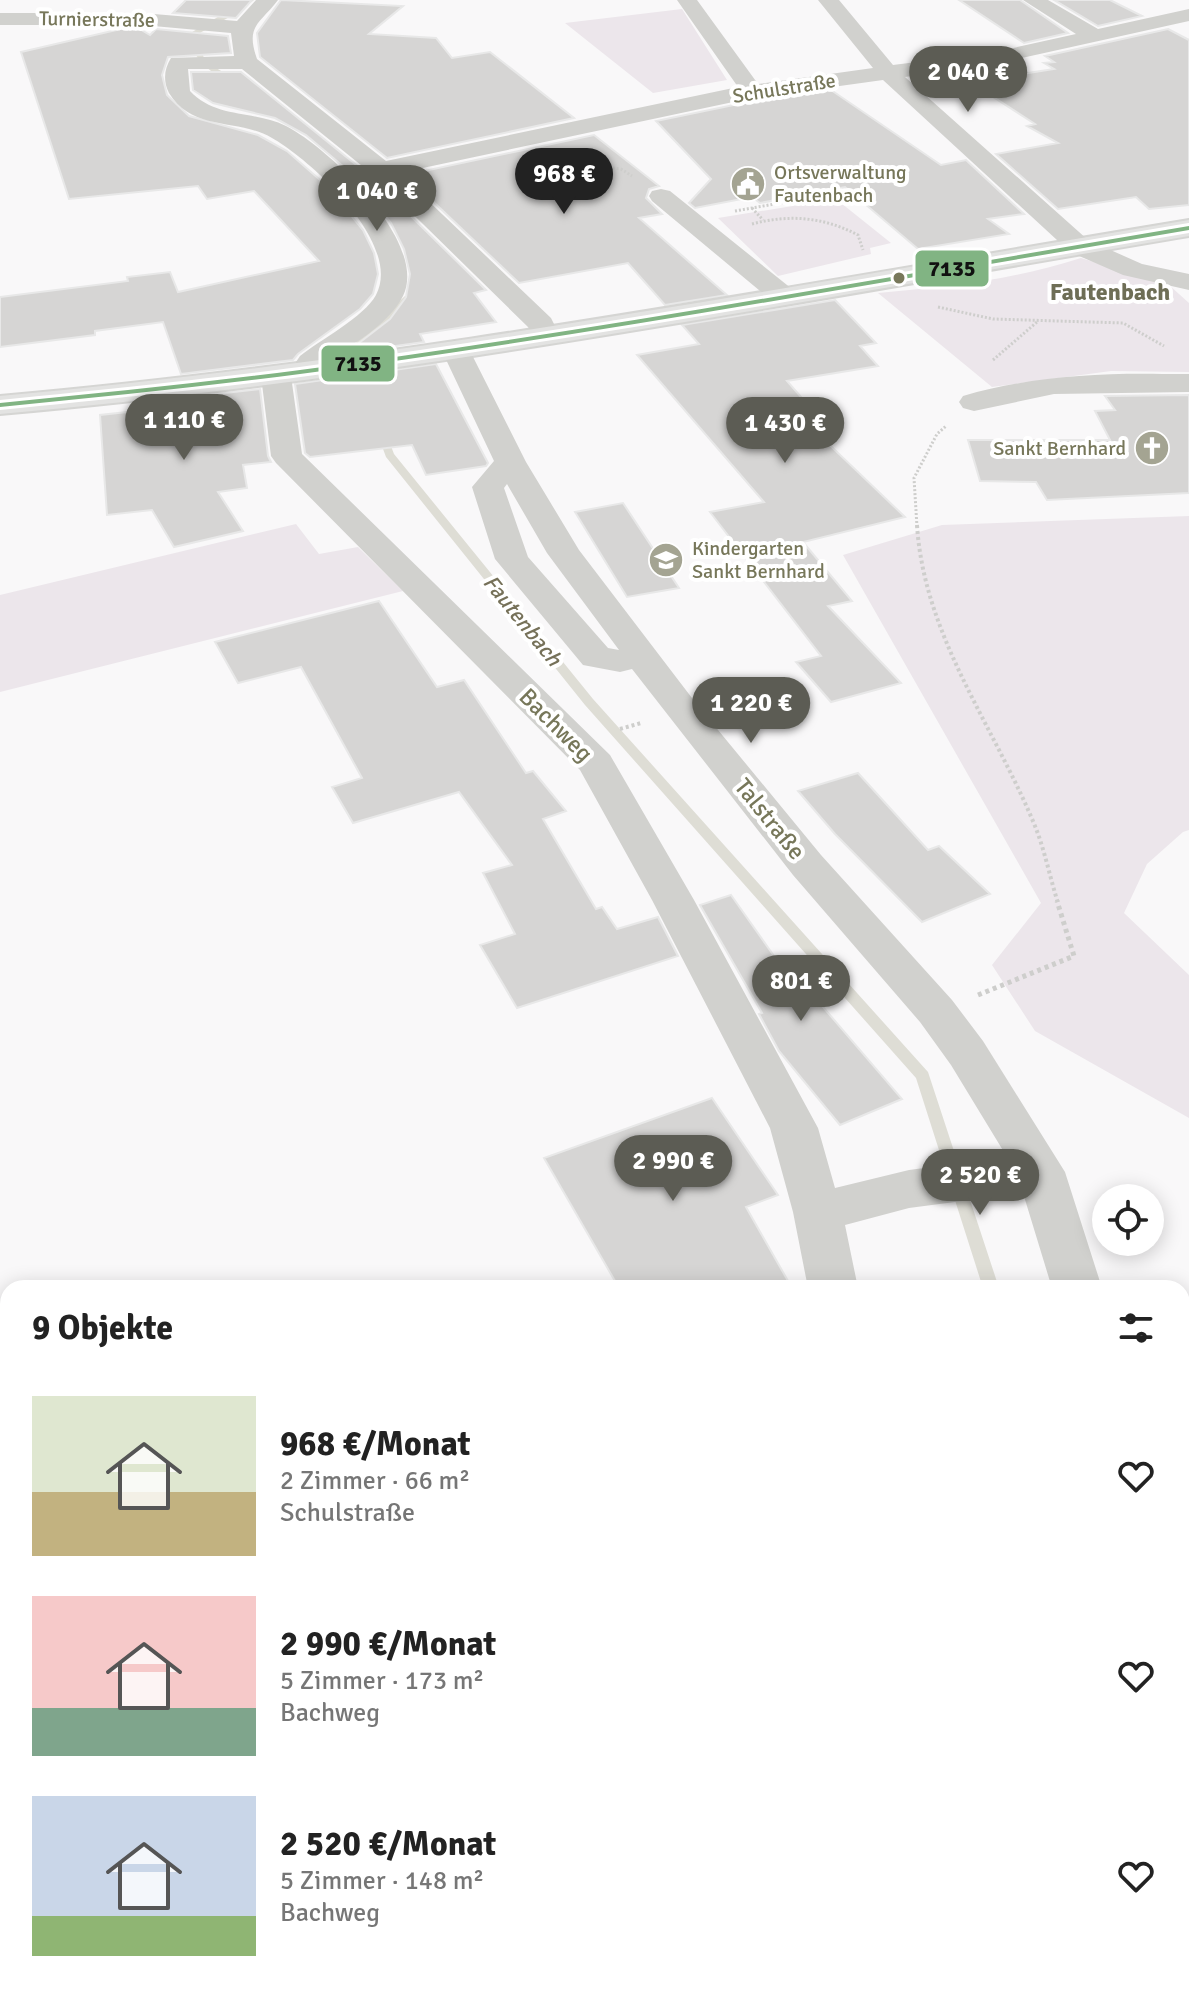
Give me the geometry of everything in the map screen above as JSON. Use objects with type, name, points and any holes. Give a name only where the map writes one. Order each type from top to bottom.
[{"type":"main road","points":[[0,405],[171,390],[393,360],[1189,228]]},
{"type":"street","points":[[268,0],[233,27],[247,62],[381,169],[541,324],[545,334]]},
{"type":"street","points":[[687,0],[752,91]]},
{"type":"street","points":[[828,0],[888,73],[1079,246],[1108,262],[1161,279],[1189,282]]},
{"type":"street","points":[[1033,0],[1095,36]]},
{"type":"street","name":"Schulstraße","points":[[381,169],[752,91],[995,58],[1189,15]]},
{"type":"street","name":"Turnierstraße","points":[[0,19],[106,17],[233,27]]},
{"type":"street","points":[[170,20],[187,63]]},
{"type":"street","points":[[187,63],[247,62]]},
{"type":"street","points":[[187,63],[174,78],[177,90],[194,107],[279,131],[347,184],[371,216],[389,255],[395,282],[389,297],[375,312],[310,362],[312,371]]},
{"type":"street","points":[[661,196],[782,295]]},
{"type":"street","name":"Talstraße","points":[[455,349],[510,462],[488,487],[512,559],[596,657],[620,661],[642,654],[682,710],[807,865],[936,1011],[967,1053],[1041,1172],[1075,1280]]},
{"type":"street","name":"Bachweg","points":[[276,376],[287,456],[596,764],[673,900],[794,1128],[818,1212],[831,1280]]},
{"type":"street","points":[[974,402],[1002,392],[1061,382],[1189,383]]},
{"type":"street","points":[[818,1212],[909,1189],[1041,1172]]},
{"type":"path","points":[[537,136],[575,164],[621,169],[661,196]]},
{"type":"path","points":[[690,218],[820,196]]},
{"type":"path","points":[[752,208],[763,220]]},
{"type":"path","points":[[712,237],[763,220],[822,219],[858,235],[864,253]]},
{"type":"path","points":[[932,305],[957,314],[993,319],[1123,323],[1145,333],[1174,355]]},
{"type":"path","points":[[936,1011],[1074,956],[1035,827],[954,665],[919,559],[914,478],[937,434],[974,402]]},
{"type":"shaded area","points":[[682,9],[727,80],[653,93],[565,23]]},
{"type":"shaded area","points":[[836,199],[891,243],[870,248],[871,254],[778,276],[718,218]]},
{"type":"shaded area","points":[[1081,258],[1169,285],[1189,303],[1189,372],[1111,371],[992,387],[878,293],[981,282]]},
{"type":"shaded area","points":[[1189,516],[1189,830],[1147,864],[1124,913],[1189,975],[1189,1118],[1035,1031],[992,965],[1041,903],[843,555],[942,525]]},
{"type":"shaded area","points":[[296,524],[319,554],[358,547],[403,591],[0,692],[0,595]]},
{"type":"building","points":[[186,0],[252,0],[236,18],[173,13]]},
{"type":"building","points":[[281,0],[403,6],[369,34],[436,38],[452,58],[490,52],[574,118],[387,158],[260,57],[257,33]]},
{"type":"building","points":[[959,0],[1020,0],[1068,33],[1024,43]]},
{"type":"building","points":[[1054,0],[1110,0],[1142,16],[1098,26]]},
{"type":"building","points":[[125,28],[138,28],[150,35],[156,29],[228,36],[231,53],[168,57],[162,75],[167,95],[189,116],[258,135],[287,151],[327,186],[363,230],[374,253],[378,274],[373,294],[360,309],[293,360],[181,374],[163,322],[95,331],[95,335],[0,347],[0,297],[128,281],[127,277],[170,272],[178,292],[319,261],[254,191],[207,199],[198,186],[69,199],[21,52]]},
{"type":"building","points":[[1168,29],[1189,40],[1189,205],[1149,209],[1136,197],[1058,209],[996,154],[1058,143],[1027,126],[1035,124],[970,82],[1054,69],[1044,63],[1054,62],[1045,56]]},
{"type":"building","points":[[191,72],[241,72],[370,176],[486,290],[474,293],[496,322],[420,334],[424,342],[346,353],[390,319],[406,297],[410,274],[404,249],[391,223],[351,173],[306,135],[275,118],[213,103],[193,90]]},
{"type":"building","points":[[831,90],[941,165],[966,160],[1024,214],[988,219],[1009,234],[918,249],[845,187],[760,203],[752,197],[695,208],[689,203],[711,179],[656,121],[753,101]]},
{"type":"building","points":[[594,135],[659,186],[649,189],[646,198],[662,214],[639,218],[727,295],[665,305],[628,263],[519,283],[405,175]]},
{"type":"building","points":[[835,300],[876,343],[860,346],[878,366],[787,381],[809,406],[792,409],[905,517],[803,542],[852,601],[828,606],[901,683],[831,702],[796,662],[821,656],[710,512],[764,502],[637,355],[699,344],[682,325]]},
{"type":"building","points":[[436,364],[488,463],[486,466],[426,475],[412,445],[310,457],[305,453],[295,384]]},
{"type":"building","points":[[260,389],[271,462],[243,465],[247,488],[218,492],[243,531],[174,547],[152,510],[107,515],[100,415],[192,405],[189,397]]},
{"type":"building","points":[[1189,395],[1189,493],[1047,500],[1036,482],[980,481],[968,440],[1110,440],[1095,411],[1115,410],[1105,396]]},
{"type":"building","points":[[623,503],[679,588],[627,597],[575,512]]},
{"type":"building","points":[[379,601],[437,687],[464,680],[526,773],[533,771],[566,811],[543,819],[596,909],[602,907],[617,929],[658,917],[678,956],[517,1008],[480,945],[515,934],[483,873],[512,865],[459,792],[353,823],[332,787],[362,778],[301,667],[238,683],[215,642]]},
{"type":"building","points":[[858,773],[928,850],[939,846],[990,894],[922,922],[835,834],[798,791]]},
{"type":"building","points":[[731,895],[803,997],[811,993],[902,1099],[840,1125],[779,1051],[759,1014],[762,1013],[700,905]]},
{"type":"building","points":[[712,1098],[778,1195],[746,1207],[787,1280],[614,1280],[544,1158]]},
{"type":"waterway","name":"Fautenbach","points":[[231,79],[204,63],[190,35],[237,11],[251,0]]},
{"type":"waterway","name":"Fautenbach","points":[[372,391],[361,342],[408,298]]},
{"type":"waterway","name":"Fautenbach","points":[[381,430],[389,455],[589,702],[923,1076],[988,1280]]},
{"type":"transit line","name":"7135","points":[[0,405],[299,372],[447,351],[1189,228]]},
{"type":"place","name":"Ortsverwaltung Fautenbach","points":[[748,184]]},
{"type":"place","name":"Sankt Bernhard","points":[[1152,448]]},
{"type":"place","name":"Kindergarten Sankt Bernhard","points":[[666,560]]},
{"type":"district","name":"Fautenbach","points":[[1110,292]]}]
